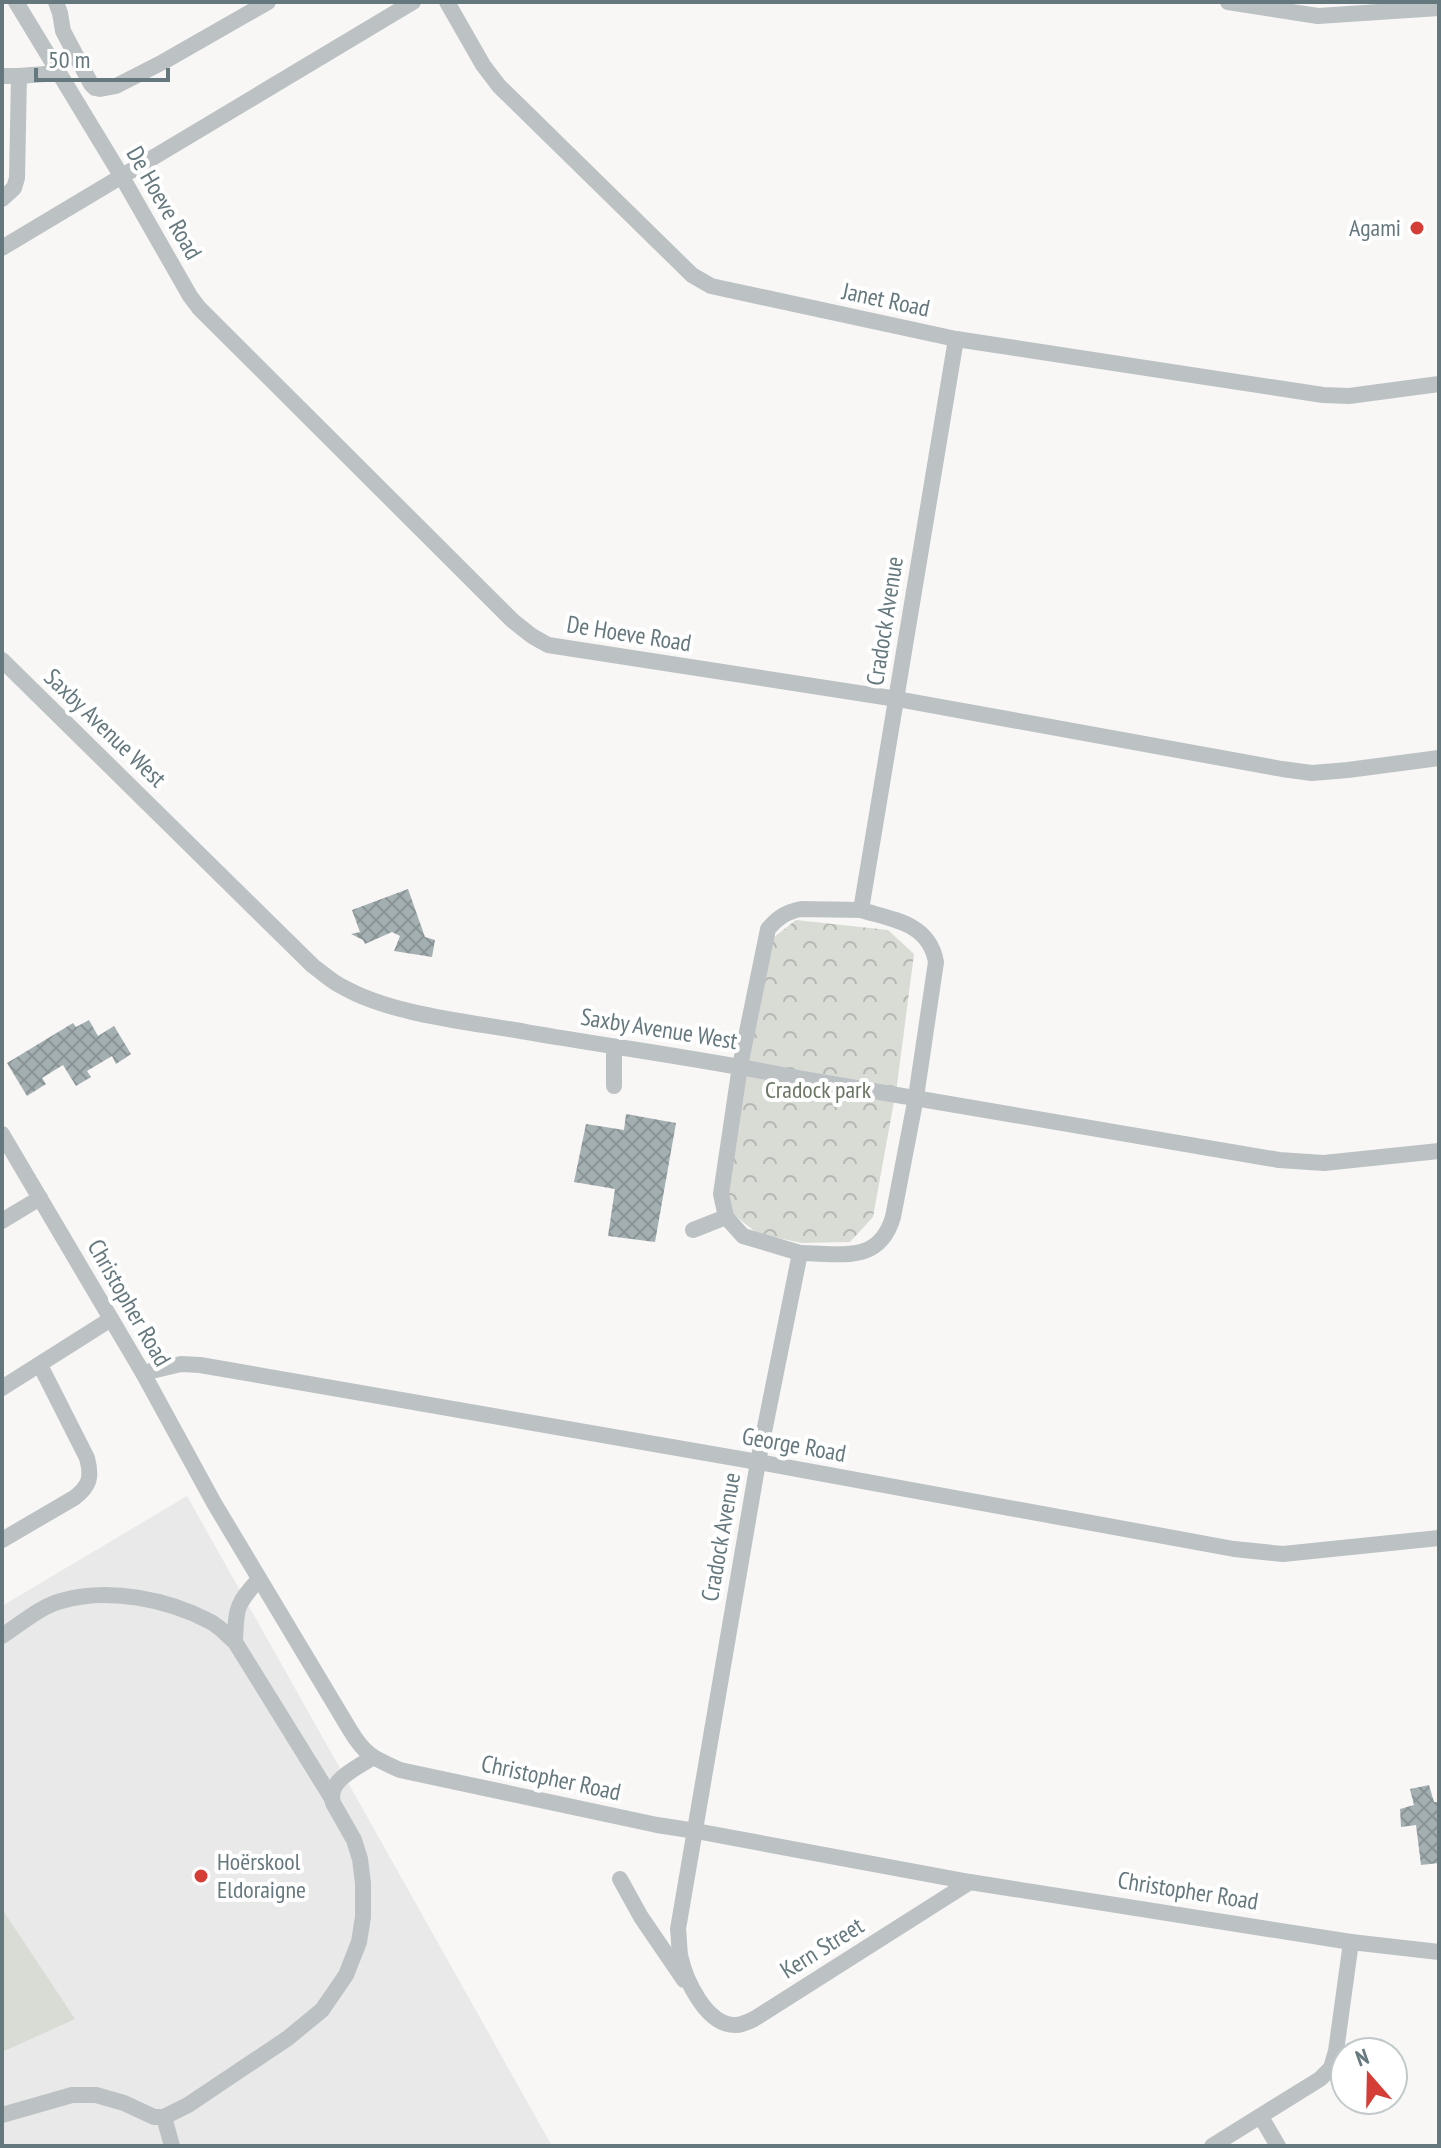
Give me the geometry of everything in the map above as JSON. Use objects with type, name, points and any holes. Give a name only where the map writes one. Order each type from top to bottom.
[{"type":"street","name":"De Hoeve Road","points":[[16,2],[199,308],[513,621],[548,645],[897,699],[1312,773],[1439,758]]},
{"type":"street","points":[[56,2],[63,31],[91,84],[100,89],[116,86],[140,74],[268,2]]},
{"type":"street","points":[[2,248],[413,2]]},
{"type":"street","name":"Janet Road","points":[[447,2],[483,65],[499,86],[692,275],[711,286],[956,339],[1333,397],[1439,384]]},
{"type":"street","points":[[1228,2],[1303,15],[1432,6]]},
{"type":"street","points":[[2,199],[14,188],[17,178],[10,76],[58,73]]},
{"type":"street","name":"Cradock Avenue","points":[[861,910],[956,339]]},
{"type":"street","name":"Saxby Avenue West","points":[[2,660],[313,966],[362,997],[419,1013],[1279,1160],[1324,1163],[1439,1151]]},
{"type":"street","points":[[801,909],[861,910],[911,925],[934,947],[936,962],[916,1097],[893,1217],[889,1229],[875,1246],[863,1253],[800,1253],[743,1236],[726,1217],[721,1194],[740,1066],[768,929],[783,915],[801,909]]},
{"type":"street","points":[[614,1047],[614,1086]]},
{"type":"street","name":"Christopher Road","points":[[2,1134],[143,1373],[259,1579],[361,1748],[373,1757],[400,1770],[657,1825],[970,1882],[1351,1942],[1439,1952]]},
{"type":"street","points":[[2,1221],[40,1198]]},
{"type":"street","points":[[693,1230],[726,1217]]},
{"type":"street","name":"Cradock Avenue","points":[[696,1831],[758,1462],[800,1253]]},
{"type":"street","points":[[2,1388],[111,1319]]},
{"type":"street","name":"George Road","points":[[143,1373],[181,1364],[200,1365],[1245,1550],[1294,1553],[1439,1538]]},
{"type":"street","points":[[2,1540],[74,1498],[90,1482],[87,1458],[40,1365]]},
{"type":"street","points":[[235,1642],[236,1616],[241,1600],[259,1579]]},
{"type":"street","points":[[2,1636],[59,1601],[100,1594],[160,1602],[213,1623],[235,1642],[331,1797],[354,1840],[363,1883],[359,1942],[346,1975],[322,2010],[288,2038],[188,2105],[164,2117],[154,2117],[124,2103],[96,2095],[72,2095],[2,2115]]},
{"type":"street","points":[[331,1797],[337,1781],[373,1757]]},
{"type":"street","name":"Kern Street","points":[[696,1831],[678,1929],[680,1954],[699,2001]]},
{"type":"street","name":"Kern Street","points":[[620,1879],[666,1956],[699,2001],[714,2018],[734,2026],[754,2019],[970,1882]]},
{"type":"street","points":[[1212,2146],[1313,2085],[1331,2068],[1351,1942]]},
{"type":"street","points":[[164,2117],[172,2146]]},
{"type":"street","points":[[1261,2117],[1278,2146]]},
{"type":"shaded area","name":"Hoërskool Eldoraigne","points":[[187,1496],[552,2146],[2,2146],[2,1606]]},
{"type":"green space","name":"Cradock park","points":[[796,920],[888,930],[914,954],[897,1085],[873,1217],[850,1242],[802,1243],[758,1234],[733,1214],[724,1190],[769,941]]},
{"type":"green space","points":[[2,1909],[75,2019],[2,2052]]},
{"type":"building","points":[[408,889],[425,937],[435,940],[432,957],[394,951],[400,936],[392,932],[365,944],[351,934],[360,932],[352,910]]},
{"type":"building","points":[[89,1020],[98,1036],[114,1026],[131,1054],[116,1064],[112,1056],[87,1071],[91,1077],[76,1086],[63,1065],[42,1078],[46,1084],[27,1096],[7,1063],[73,1023],[76,1027]]},
{"type":"building","points":[[626,1114],[676,1123],[655,1242],[608,1236],[615,1189],[574,1182],[586,1124],[624,1130]]},
{"type":"building","points":[[1429,1785],[1434,1802],[1439,1802],[1439,1863],[1421,1865],[1416,1825],[1401,1827],[1400,1809],[1414,1805],[1410,1789]]},
{"type":"place","name":"Agami","points":[[1417,228]]},
{"type":"place","name":"Hoërskool Eldoraigne","points":[[201,1876]]}]
